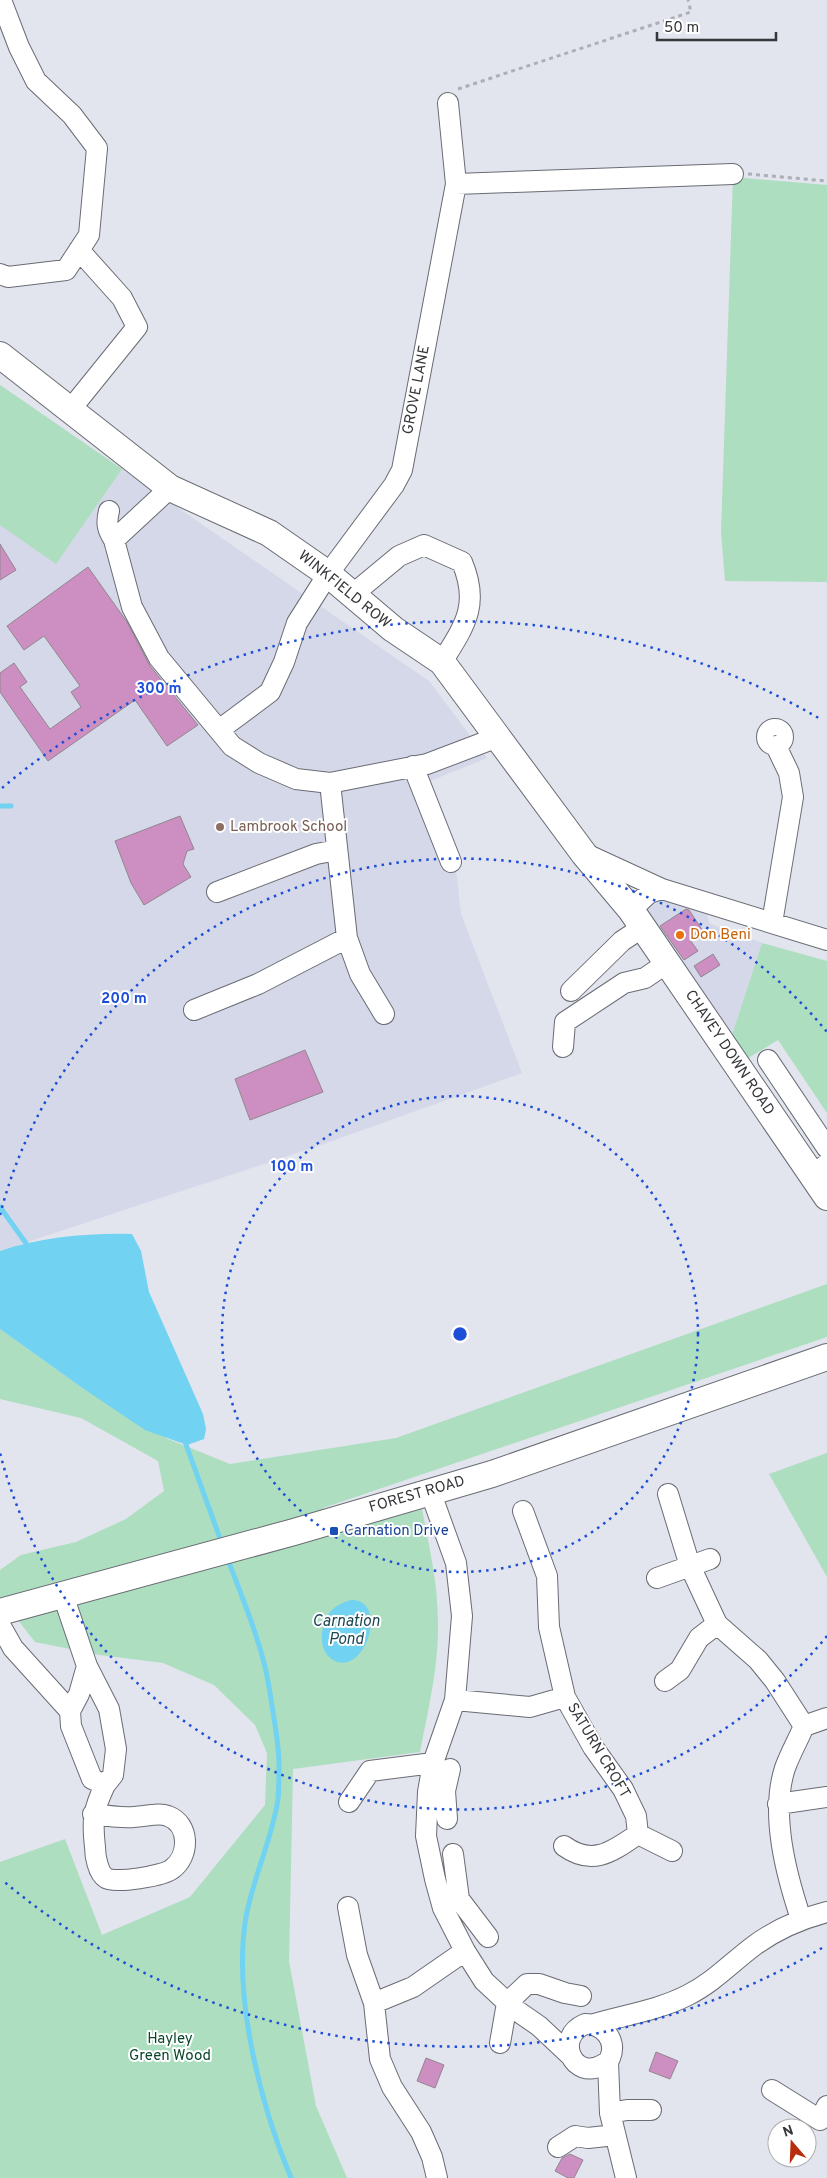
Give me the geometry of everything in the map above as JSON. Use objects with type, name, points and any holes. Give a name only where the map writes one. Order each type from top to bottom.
[{"type":"main road","name":"WINKFIELD ROW","points":[[0,355],[170,488],[269,532],[328,574],[392,629],[442,662],[584,854],[637,919]]},
{"type":"main road","name":"CHAVEY DOWN ROAD","points":[[637,919],[820,1170],[827,1197]]},
{"type":"main road","name":"FOREST ROAD","points":[[0,1612],[214,1554],[492,1474],[827,1357]]},
{"type":"street","points":[[0,274],[8,277],[66,270],[90,235],[97,148],[72,115],[36,81],[19,47],[1,0]]},
{"type":"street","name":"GROVE LANE","points":[[218,730],[270,692],[284,662],[297,623],[328,574],[394,485],[402,470],[456,184],[448,103]]},
{"type":"street","points":[[456,184],[733,174]]},
{"type":"street","points":[[70,410],[137,327],[122,298],[80,250]]},
{"type":"street","points":[[114,540],[170,488]]},
{"type":"street","points":[[109,511],[106,521],[107,529],[114,540],[132,607],[160,658],[232,746],[259,763],[296,780],[330,783],[427,764],[498,737]]},
{"type":"street","points":[[352,595],[400,556],[424,546],[462,562],[470,582],[470,607],[458,636],[442,662]]},
{"type":"street","points":[[772,923],[793,797],[789,773],[776,746]]},
{"type":"street","points":[[413,766],[451,862]]},
{"type":"street","points":[[330,783],[347,938],[360,974],[384,1014]]},
{"type":"street","points":[[218,892],[316,854],[337,850]]},
{"type":"street","name":"WINKFIELD ROW","points":[[584,854],[662,889],[827,940]]},
{"type":"street","points":[[571,990],[622,941],[637,919],[649,893],[662,889]]},
{"type":"street","points":[[194,1010],[258,984],[347,938]]},
{"type":"street","points":[[562,1047],[565,1022],[624,983],[645,978],[668,963]]},
{"type":"street","points":[[768,1060],[827,1148]]},
{"type":"street","points":[[430,1491],[456,1563],[462,1616],[455,1700],[426,1836],[435,1879],[451,1903],[488,1937]]},
{"type":"street","points":[[668,1494],[690,1566],[717,1624],[758,1660],[775,1681],[804,1726]]},
{"type":"street","name":"SATURN CROFT","points":[[523,1511],[547,1576],[549,1628],[565,1697],[593,1747],[624,1789],[636,1816],[638,1834]]},
{"type":"street","points":[[657,1578],[710,1559]]},
{"type":"street","points":[[63,1595],[88,1666],[108,1709],[116,1749],[113,1775],[105,1785],[93,1814],[95,1850],[102,1874],[107,1879],[115,1881],[160,1875],[173,1869],[181,1858],[185,1841],[184,1829],[178,1821],[167,1816],[114,1818],[93,1814]]},
{"type":"street","points":[[665,1681],[680,1670],[699,1638],[717,1624]]},
{"type":"street","points":[[0,1625],[13,1648],[70,1711],[74,1735],[92,1779],[105,1785]]},
{"type":"street","points":[[70,1711],[79,1694],[88,1666]]},
{"type":"street","name":"SATURN CROFT","points":[[455,1700],[530,1706],[565,1697]]},
{"type":"street","points":[[801,1919],[788,1879],[778,1804],[785,1769],[804,1726],[827,1718]]},
{"type":"street","points":[[349,1802],[370,1771],[442,1766]]},
{"type":"street","points":[[437,1791],[447,1819]]},
{"type":"street","points":[[778,1804],[827,1796]]},
{"type":"street","points":[[564,1846],[575,1854],[599,1856],[610,1852],[638,1834],[672,1851]]},
{"type":"street","points":[[453,1854],[451,1903],[465,1951],[484,1981],[571,2056],[578,2066],[596,2069],[610,2058],[618,2033],[630,2020],[641,2013]]},
{"type":"street","points":[[348,1906],[357,1956],[374,2003],[380,2059],[392,2087],[421,2132],[432,2157],[437,2178]]},
{"type":"street","points":[[571,2056],[568,2042],[585,2026],[641,2013],[687,1996],[717,1978],[755,1945],[780,1929],[801,1919],[827,1912]]},
{"type":"street","points":[[374,2003],[413,1987],[465,1951]]},
{"type":"street","points":[[500,2043],[507,2002],[522,1988],[533,1983],[581,1996]]},
{"type":"street","points":[[528,2018],[546,2024],[602,2028],[608,2035],[612,2045],[610,2058],[610,2113],[626,2178]]},
{"type":"street","points":[[587,2069],[610,2113]]},
{"type":"street","points":[[772,2090],[825,2119]]},
{"type":"street","points":[[610,2113],[627,2110],[650,2110]]},
{"type":"street","points":[[558,2147],[575,2136],[588,2138],[615,2135]]},
{"type":"path","points":[[448,103],[449,97],[460,88],[691,12],[688,0]]},
{"type":"path","points":[[733,174],[827,181]]},
{"type":"shaded area","name":"Lambrook School","points":[[0,385],[429,681],[487,758],[423,784],[456,869],[461,914],[522,1073],[318,1146],[0,1251]]},
{"type":"shaded area","points":[[659,899],[709,911],[707,915],[709,923],[762,943],[731,1038],[643,908]]},
{"type":"green space","points":[[733,177],[827,185],[827,582],[725,581],[721,532]]},
{"type":"green space","points":[[0,385],[122,469],[56,564],[0,525]]},
{"type":"green space","points":[[762,943],[827,961],[827,1113],[778,1040],[745,1060],[731,1038]]},
{"type":"green space","name":"Hayley Green Wood","points":[[827,1284],[827,1337],[323,1508],[332,1533],[422,1509],[433,1565],[438,1608],[435,1672],[420,1752],[293,1769],[289,1961],[316,2106],[347,2178],[0,2178],[0,1862],[65,1839],[102,1935],[190,1897],[265,1805],[267,1753],[255,1725],[214,1685],[163,1663],[100,1655],[35,1642],[0,1597],[0,1570],[21,1555],[76,1542],[126,1519],[164,1491],[158,1461],[81,1418],[0,1399],[0,1329],[81,1387],[168,1439],[230,1464],[396,1438]]},
{"type":"green space","points":[[827,1453],[827,1577],[769,1474]]},
{"type":"water","points":[[99,1234],[132,1234],[141,1251],[149,1292],[203,1414],[206,1429],[204,1439],[187,1445],[145,1430],[0,1329],[0,1251],[48,1239]]},
{"type":"water","name":"Carnation Pond","points":[[351,1600],[362,1603],[369,1611],[371,1623],[369,1635],[364,1648],[356,1657],[346,1662],[335,1661],[329,1657],[322,1645],[322,1630],[331,1611],[338,1605]]},
{"type":"building","points":[[0,544],[16,570],[0,580]]},
{"type":"building","points":[[88,567],[127,622],[150,666],[198,725],[167,746],[135,700],[48,761],[0,692],[0,673],[14,663],[27,682],[20,687],[50,729],[81,707],[71,692],[80,686],[44,636],[24,650],[7,626]]},
{"type":"building","points":[[180,816],[194,849],[187,851],[183,864],[191,877],[144,905],[131,883],[115,841]]},
{"type":"building","name":"Don Beni","points":[[686,909],[689,910],[703,931],[690,940],[698,951],[684,960],[660,926]]},
{"type":"building","points":[[713,954],[720,965],[701,977],[694,966]]},
{"type":"building","points":[[305,1050],[323,1092],[250,1120],[235,1079]]},
{"type":"building","points":[[656,2052],[678,2061],[670,2079],[649,2071]]},
{"type":"building","points":[[426,2058],[444,2065],[435,2088],[417,2081]]},
{"type":"building","points":[[570,2154],[583,2160],[574,2178],[568,2178],[555,2171],[562,2158]]},
{"type":"waterway","points":[[0,806],[11,806]]},
{"type":"waterway","points":[[0,1207],[28,1246]]},
{"type":"waterway","points":[[184,1439],[222,1544]]},
{"type":"waterway","points":[[227,1557],[262,1656],[278,1746],[278,1799],[245,1923],[243,1986],[247,2019],[260,2086],[291,2178]]},
{"type":"place","name":"Lambrook School","points":[[220,827]]},
{"type":"place","name":"Don Beni","points":[[680,935]]},
{"type":"place","name":"Carnation Drive","points":[[334,1531]]}]
